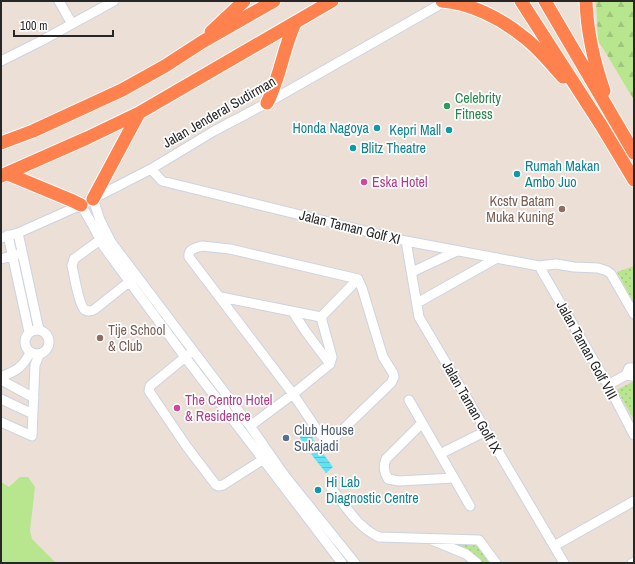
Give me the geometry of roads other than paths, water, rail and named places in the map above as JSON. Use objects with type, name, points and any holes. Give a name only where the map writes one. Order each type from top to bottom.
[{"type":"highway","points":[[202,42],[244,1]]},
{"type":"highway","points":[[1,143],[33,131],[122,90],[274,1]]},
{"type":"highway","points":[[5,175],[139,113],[332,1]]},
{"type":"highway","points":[[442,1],[478,10],[522,35],[564,78],[601,125]]},
{"type":"highway","points":[[521,1],[632,173]]},
{"type":"highway","points":[[545,1],[634,152]]},
{"type":"highway","points":[[586,1],[588,26],[595,63],[612,115]]},
{"type":"highway","points":[[267,103],[286,44],[295,23]]},
{"type":"highway","points":[[93,199],[139,113]]},
{"type":"highway","points":[[5,175],[81,205]]},
{"type":"street","points":[[59,1],[72,24]]},
{"type":"street","points":[[1,61],[114,1]]},
{"type":"street","name":"Jalan Jenderal Sudirman","points":[[5,236],[18,232],[81,205],[152,168],[214,131],[267,103],[446,1]]},
{"type":"street","name":"Jalan Taman Golf XI","points":[[152,168],[162,182],[406,242],[539,266],[556,264],[574,267],[598,268],[611,274],[634,314]]},
{"type":"street","points":[[93,199],[104,239]]},
{"type":"street","points":[[81,205],[92,224],[133,279],[185,357],[267,457],[342,563]]},
{"type":"street","points":[[18,232],[39,330]]},
{"type":"street","points":[[5,236],[13,256],[30,332]]},
{"type":"street","points":[[104,239],[74,259],[72,262],[82,307],[88,311],[95,310],[133,279]]},
{"type":"street","name":"Jalan Taman Golf IX","points":[[406,242],[419,317],[564,563]]},
{"type":"street","points":[[202,246],[230,249],[358,279],[384,357],[393,373],[393,380],[333,439],[326,438],[320,434],[293,394],[221,297],[189,257],[189,253],[194,248],[202,246]]},
{"type":"street","points":[[412,272],[457,251]]},
{"type":"street","points":[[1,259],[23,253]]},
{"type":"street","points":[[417,303],[497,258]]},
{"type":"street","name":"Jalan Taman Golf VIII","points":[[539,266],[608,385],[634,435]]},
{"type":"street","points":[[133,279],[193,351],[250,426],[267,457],[285,476],[355,563]]},
{"type":"street","points":[[321,317],[358,279]]},
{"type":"street","points":[[221,297],[321,317]]},
{"type":"street","points":[[293,312],[330,364]]},
{"type":"street","points":[[250,426],[330,364],[332,357],[321,317]]},
{"type":"street","points":[[1,379],[19,369],[26,360],[34,354],[46,352],[49,344],[48,337],[43,331],[39,330],[30,332],[25,339],[24,343],[27,350],[34,354]]},
{"type":"street","points":[[193,351],[150,386],[149,391],[187,447],[218,486],[223,485],[267,457]]},
{"type":"street","points":[[1,422],[32,436],[35,365],[34,354]]},
{"type":"street","points":[[608,385],[630,375],[629,368],[634,368]]},
{"type":"street","points":[[1,379],[34,398]]},
{"type":"street","points":[[1,399],[33,414]]},
{"type":"street","points":[[409,400],[470,506]]},
{"type":"street","points":[[422,422],[386,459],[384,469],[385,474],[388,479],[393,481],[454,478]]},
{"type":"street","points":[[440,454],[486,431]]},
{"type":"street","points":[[331,488],[363,527],[379,537],[479,540],[496,563]]},
{"type":"street","points":[[554,546],[634,501]]},
{"type":"street","points":[[429,538],[466,554],[476,563]]},
{"type":"water","points":[[307,427],[315,436],[312,438],[318,445],[309,453],[304,446],[301,449],[299,447],[301,440],[299,434]]},
{"type":"water","points":[[319,448],[333,467],[326,473],[311,454]]},
{"type":"place","name":"Celebrity Fitness","points":[[447,106]]},
{"type":"place","name":"Honda Nagoya","points":[[377,128]]},
{"type":"place","name":"Kepri Mall","points":[[449,130]]},
{"type":"place","name":"Blitz Theatre","points":[[353,148]]},
{"type":"place","name":"Rumah Makan Ambo Juo","points":[[517,174]]},
{"type":"place","name":"Eska Hotel","points":[[364,182]]},
{"type":"place","name":"Kcstv Batam Muka Kuning","points":[[562,209]]},
{"type":"place","name":"Tije School & Club","points":[[100,338]]},
{"type":"place","name":"The Centro Hotel & Residence","points":[[177,408]]},
{"type":"place","name":"Club House Sukajadi","points":[[286,438]]},
{"type":"place","name":"Hi Lab Diagnostic Centre","points":[[318,490]]}]
